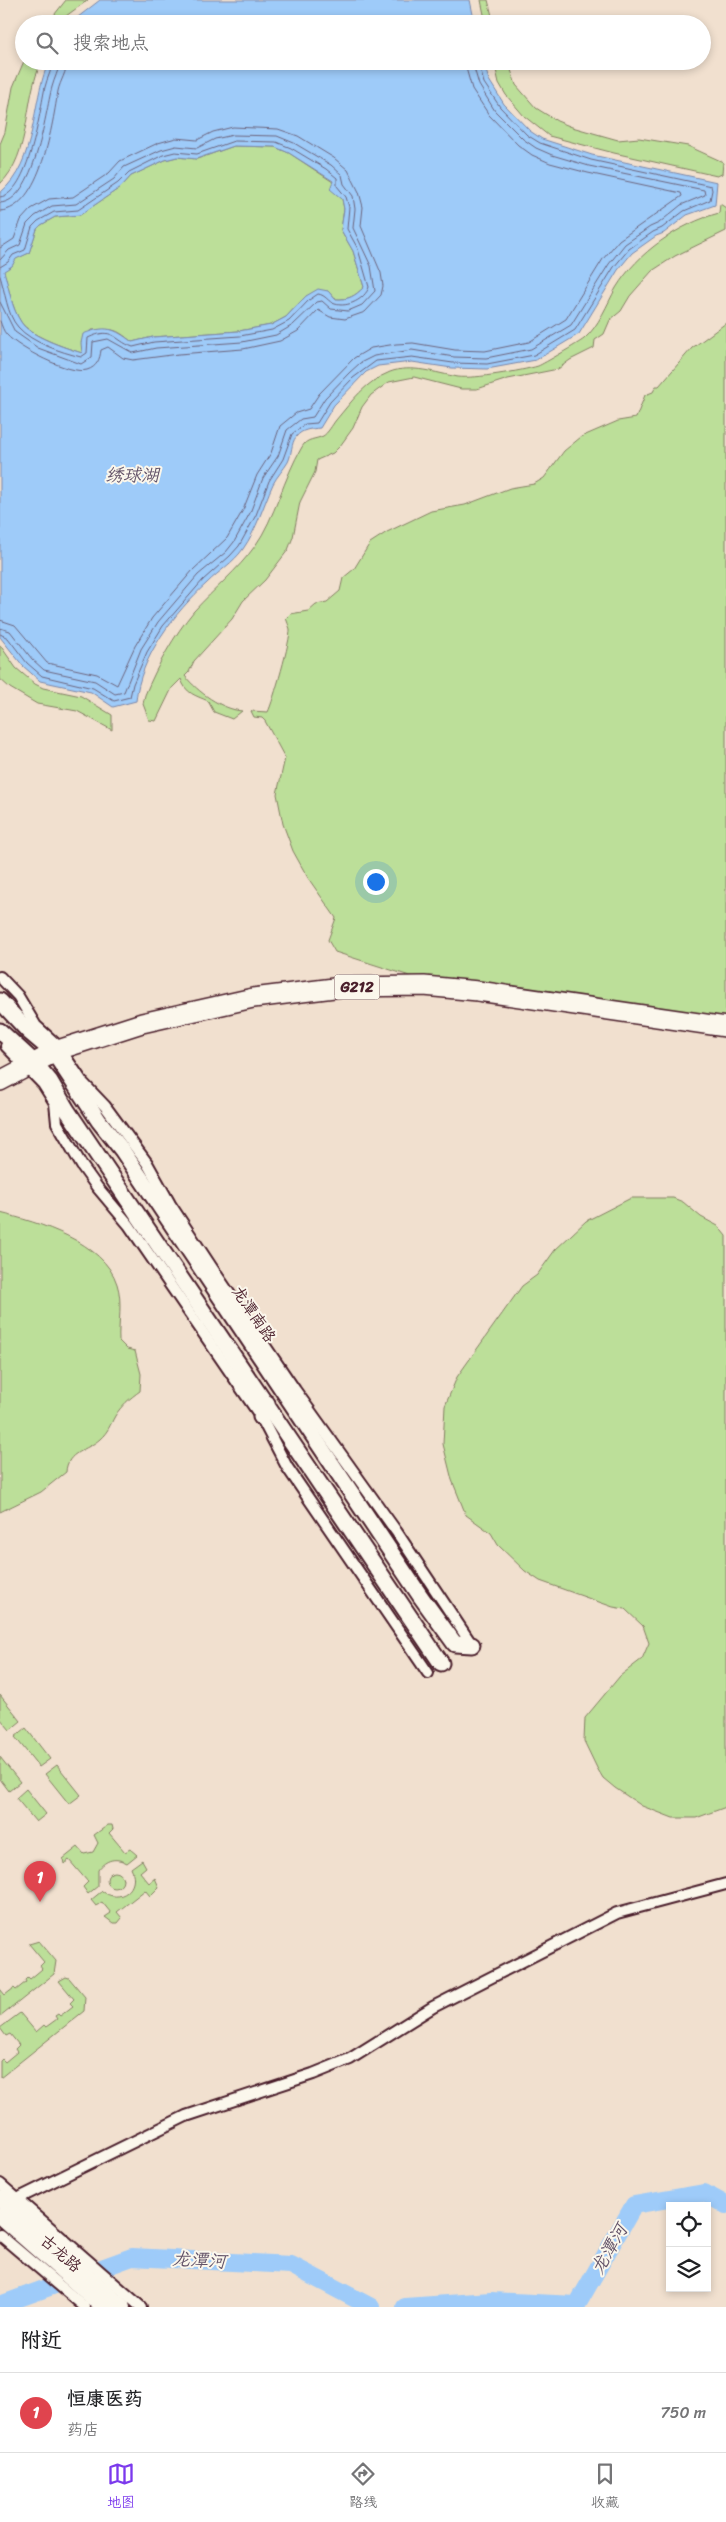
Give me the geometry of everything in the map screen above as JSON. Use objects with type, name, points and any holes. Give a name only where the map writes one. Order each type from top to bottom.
[{"type":"highway","name":"G212","points":[[0,1081],[57,1051],[142,1023],[253,998],[342,987],[424,986],[478,991],[726,1027]]},
{"type":"main road","name":"龙潭南路","points":[[0,1001],[28,1031],[57,1051],[99,1121],[136,1169],[421,1597],[455,1644],[472,1645]]},
{"type":"main road","points":[[0,1030],[31,1066],[50,1081],[264,1410],[442,1663]]},
{"type":"main road","points":[[83,1133],[99,1121]]},
{"type":"main road","name":"古龙路","points":[[7,2205],[62,2262],[117,2303]]},
{"type":"street","points":[[0,977],[18,996],[36,1026],[83,1083],[106,1106],[147,1163],[170,1204],[294,1390],[396,1531],[472,1645]]},
{"type":"street","points":[[0,1040],[31,1066],[54,1103],[58,1123],[90,1178],[129,1225],[264,1410],[287,1467],[428,1673]]},
{"type":"street","points":[[0,2184],[7,2205],[186,2116],[313,2074],[350,2059],[433,2007],[617,1913],[726,1884]]},
{"type":"street","points":[[0,2235],[62,2262],[85,2307]]},
{"type":"street","points":[[117,2303],[142,2307]]},
{"type":"green space","points":[[66,0],[88,0],[67,15],[54,15]]},
{"type":"green space","points":[[481,0],[488,0],[492,15],[484,15]]},
{"type":"green space","points":[[20,70],[38,70],[17,157],[10,172],[0,184],[0,144],[5,132],[13,87]]},
{"type":"green space","points":[[496,70],[511,70],[516,85],[536,108],[557,121],[618,140],[639,138],[688,146],[723,162],[722,174],[717,176],[549,136],[524,116],[506,95],[499,83]]},
{"type":"green space","points":[[234,146],[275,147],[289,153],[333,182],[335,191],[342,199],[344,209],[341,230],[353,251],[364,287],[358,293],[348,298],[340,299],[335,299],[328,291],[306,296],[286,317],[271,325],[239,331],[153,337],[132,342],[114,330],[92,330],[82,353],[40,337],[21,322],[12,303],[3,270],[12,266],[15,259],[29,253],[37,229],[41,225],[55,217],[80,215],[121,187],[131,176],[165,160],[177,157],[197,159]]},
{"type":"green space","points":[[720,204],[726,208],[726,231],[675,256],[652,271],[630,296],[621,311],[610,320],[604,334],[595,340],[594,348],[570,360],[558,369],[508,379],[477,389],[461,389],[414,377],[389,382],[371,395],[362,407],[353,428],[340,446],[333,453],[317,460],[315,472],[300,502],[293,537],[288,550],[265,580],[243,601],[232,619],[194,661],[185,676],[210,699],[234,710],[242,711],[232,719],[214,712],[208,701],[188,691],[181,679],[172,688],[156,721],[149,720],[143,704],[145,695],[173,640],[194,611],[234,571],[255,546],[268,523],[290,471],[304,444],[325,435],[366,387],[381,376],[406,369],[466,377],[486,376],[538,366],[581,341],[589,334],[625,275],[648,251],[689,224],[719,213]]},
{"type":"green space","points":[[726,323],[726,1019],[416,978],[335,952],[328,940],[336,918],[308,878],[293,851],[283,824],[277,794],[285,758],[265,721],[262,718],[254,717],[251,711],[268,712],[290,635],[286,618],[290,614],[308,611],[316,604],[327,602],[340,591],[343,578],[354,569],[370,543],[387,532],[431,511],[465,505],[510,488],[534,484],[544,478],[564,451],[581,437],[618,421],[636,418],[645,395],[653,392],[656,386],[659,386],[692,348]]},
{"type":"green space","points":[[0,645],[16,668],[35,684],[43,688],[81,696],[112,715],[112,730],[77,711],[37,704],[10,688],[0,679]]},
{"type":"green space","points":[[631,1198],[673,1198],[683,1202],[701,1217],[718,1226],[726,1236],[726,1807],[696,1818],[673,1818],[642,1806],[615,1788],[603,1778],[584,1741],[585,1718],[620,1676],[642,1659],[649,1643],[643,1626],[625,1609],[613,1607],[540,1581],[525,1571],[498,1545],[491,1533],[466,1515],[452,1480],[443,1444],[445,1406],[457,1377],[522,1286],[537,1275],[555,1250],[586,1221]]},
{"type":"green space","points":[[0,1213],[50,1228],[84,1245],[99,1256],[110,1269],[119,1291],[119,1341],[127,1349],[135,1351],[141,1374],[140,1391],[120,1409],[103,1436],[74,1455],[67,1465],[66,1472],[41,1492],[0,1512]]},
{"type":"green space","points":[[0,1695],[21,1721],[10,1730],[0,1718]]},
{"type":"green space","points":[[26,1728],[50,1759],[39,1767],[15,1737]]},
{"type":"green space","points":[[0,1757],[20,1782],[9,1791],[0,1779]]},
{"type":"green space","points":[[57,1765],[81,1795],[69,1804],[45,1774]]},
{"type":"green space","points":[[26,1789],[46,1814],[36,1822],[16,1798]]},
{"type":"green space","points":[[108,1825],[112,1825],[113,1829],[109,1833],[125,1852],[130,1849],[137,1855],[127,1863],[111,1860],[104,1863],[98,1870],[98,1886],[88,1894],[83,1887],[88,1882],[69,1860],[64,1864],[63,1859],[78,1847],[84,1854],[93,1852],[98,1843],[94,1835]]},
{"type":"green space","points":[[142,1860],[146,1867],[140,1872],[149,1883],[155,1878],[159,1887],[150,1896],[145,1890],[117,1912],[122,1918],[118,1923],[113,1923],[105,1917],[111,1913],[102,1902],[96,1906],[91,1900],[102,1891],[116,1896],[127,1892],[133,1882],[131,1868]]},
{"type":"green space","points":[[115,1872],[123,1880],[115,1888],[107,1880]]},
{"type":"green space","points":[[39,1941],[56,1961],[54,1974],[0,2017],[0,1989],[5,1995],[14,1988],[16,1990],[26,1982],[25,1980],[28,1977],[30,1979],[42,1969],[40,1966],[44,1962],[29,1944]]},
{"type":"green space","points":[[66,1977],[85,1997],[84,2011],[0,2078],[0,2061],[2,2059],[5,2062],[17,2052],[15,2049],[19,2045],[10,2034],[6,2036],[0,2028],[20,2013],[36,2032],[44,2025],[46,2027],[57,2019],[55,2016],[58,2014],[60,2016],[73,2006],[70,2003],[74,1999],[59,1981]]},
{"type":"water","points":[[100,0],[470,0],[473,15],[81,15]]},
{"type":"water","name":"绣球湖","points":[[46,70],[486,70],[489,80],[504,104],[530,131],[542,139],[592,155],[717,182],[715,205],[687,215],[664,233],[656,236],[632,253],[618,270],[579,334],[536,360],[487,369],[452,368],[412,362],[378,366],[366,372],[334,405],[320,428],[310,429],[298,434],[293,442],[288,462],[276,478],[256,525],[243,549],[235,559],[183,607],[161,636],[144,668],[136,701],[113,707],[91,692],[40,681],[23,666],[0,637],[0,193],[12,180],[21,165],[32,131]],"holes":[[[234,146],[275,147],[289,153],[333,181],[330,189],[342,199],[344,209],[341,230],[353,251],[364,287],[355,295],[344,299],[335,299],[328,291],[318,289],[306,296],[286,317],[271,325],[239,331],[153,337],[132,342],[115,331],[98,329],[83,334],[81,343],[82,353],[40,337],[21,322],[13,303],[4,271],[12,266],[16,259],[29,253],[37,229],[41,225],[55,217],[80,215],[121,187],[131,176],[165,160],[177,157],[196,159]]]},
{"type":"waterway","name":"龙潭河","points":[[405,2307],[491,2301],[577,2305],[634,2205],[704,2193],[726,2205]]},
{"type":"waterway","name":"龙潭河","points":[[0,2305],[132,2257],[291,2265],[371,2307]]},
{"type":"place","name":"恒康医药","points":[[40,1902]]}]
